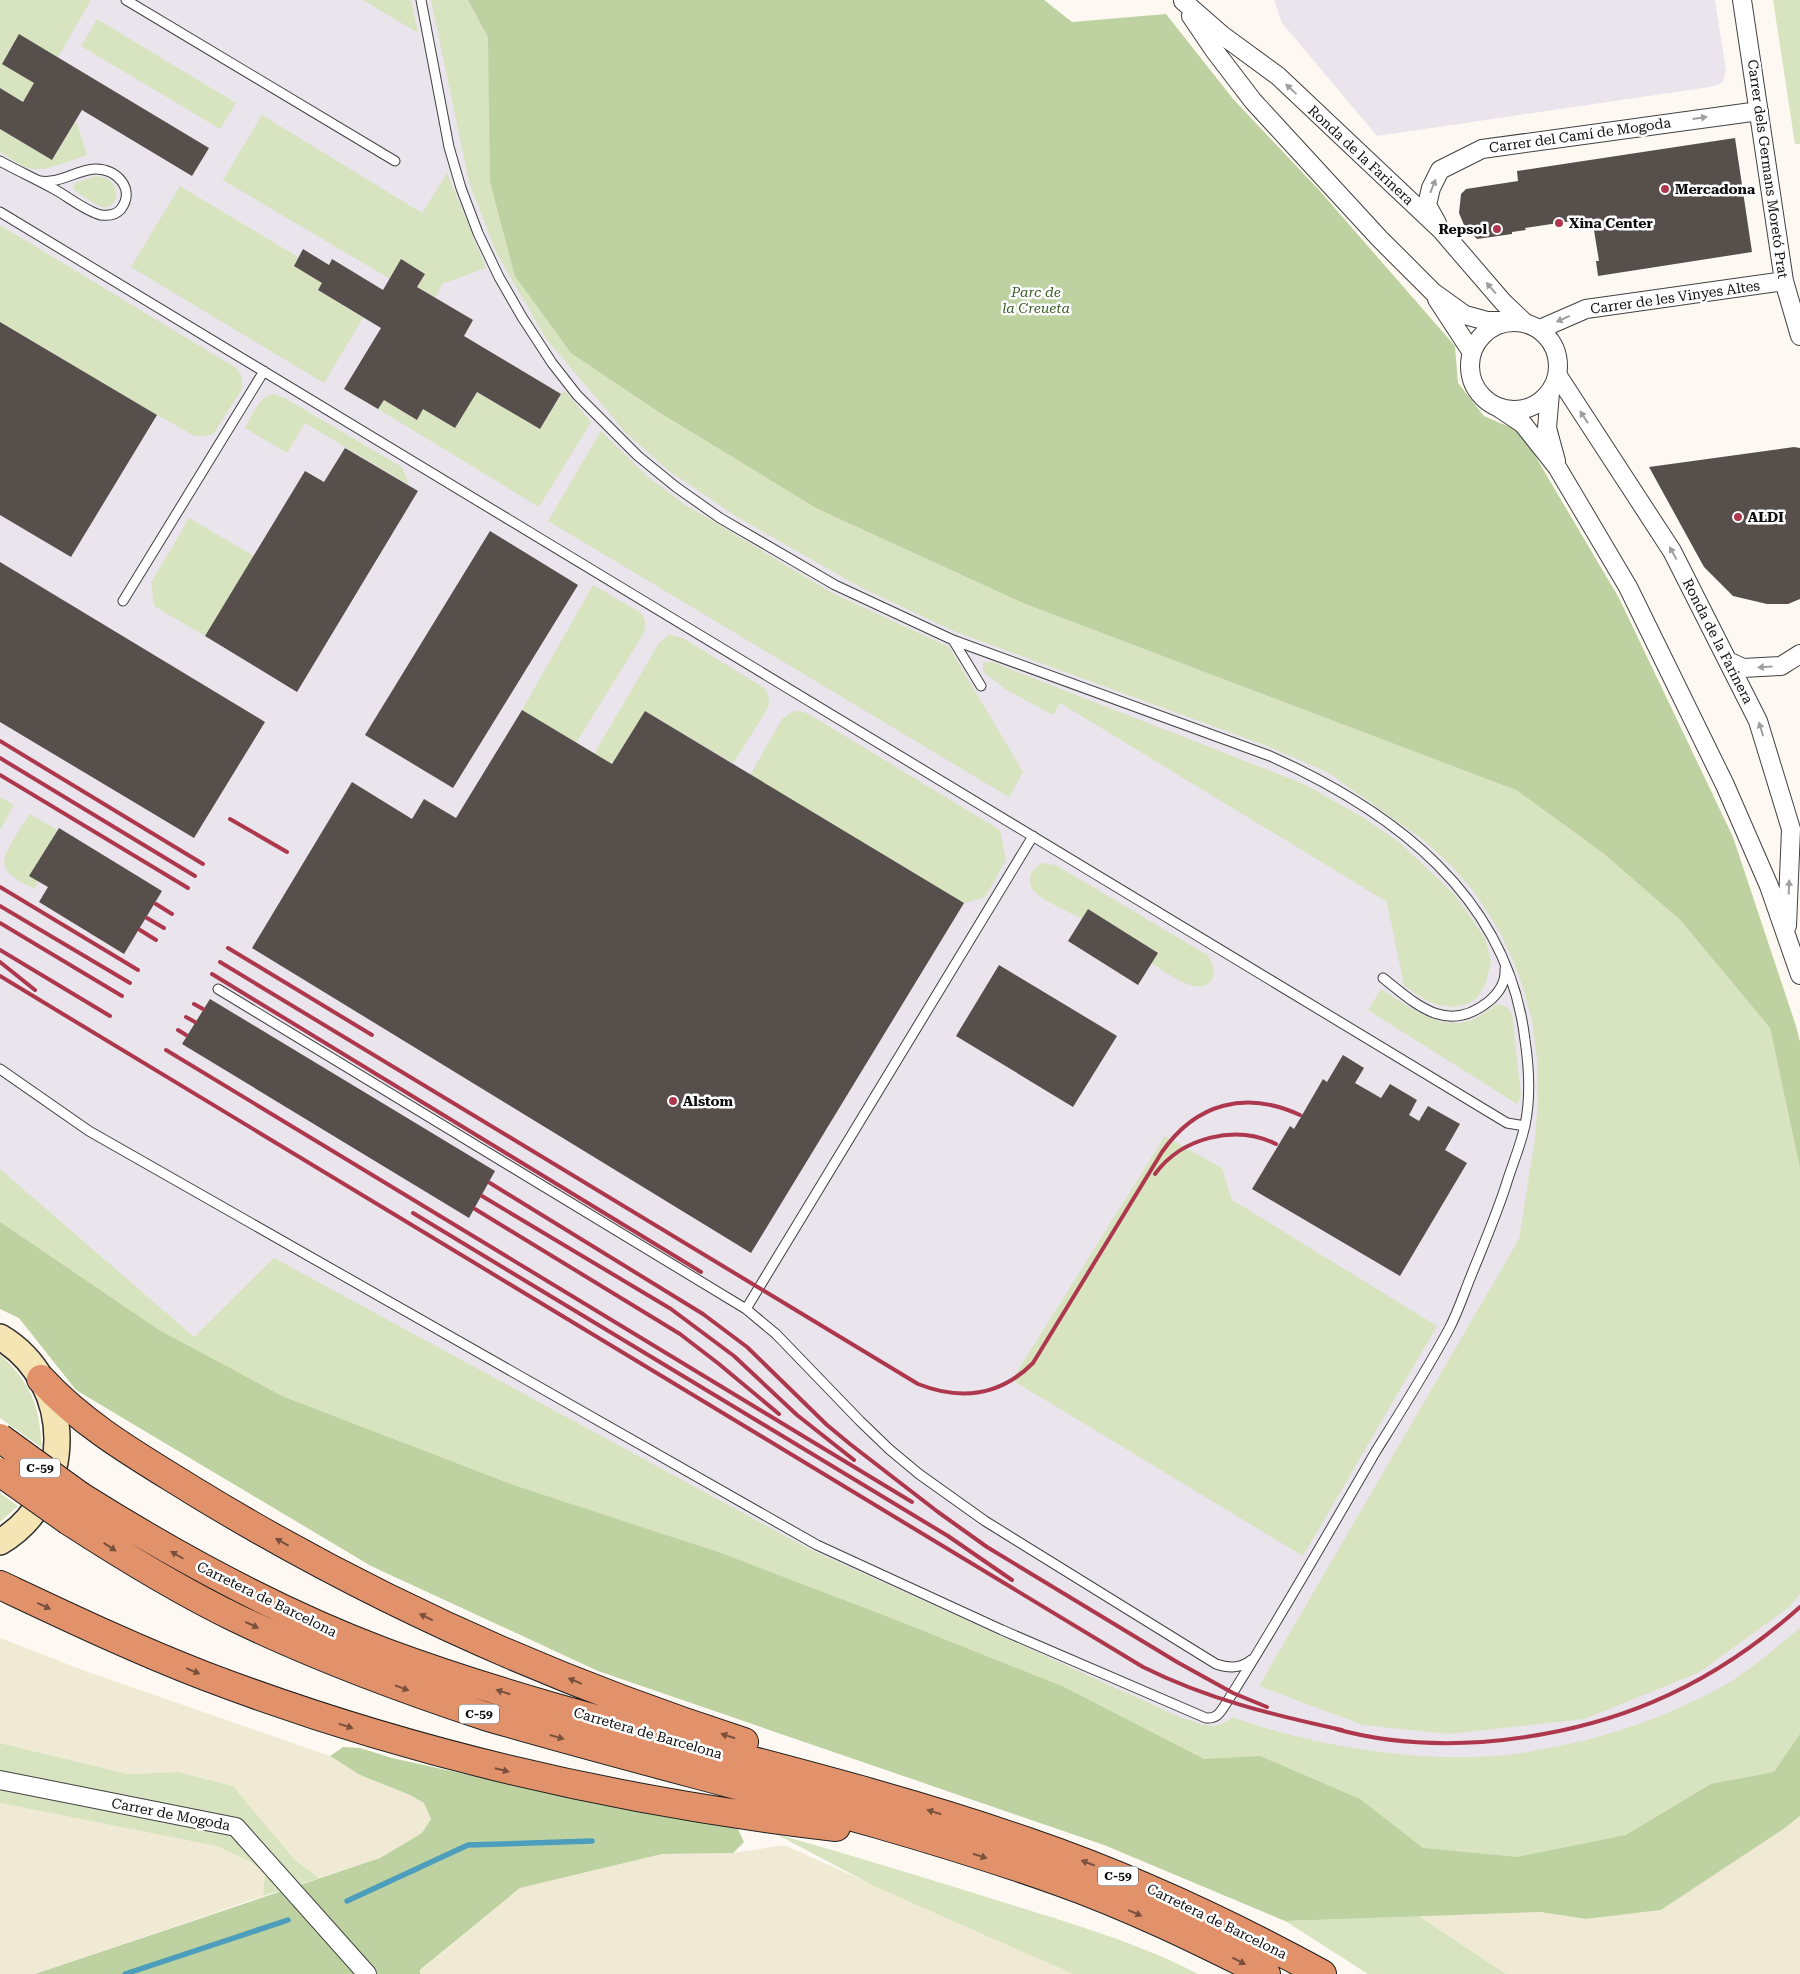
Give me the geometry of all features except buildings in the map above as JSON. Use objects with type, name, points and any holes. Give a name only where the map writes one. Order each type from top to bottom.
[{"type":"highway","points":[[41,1380],[80,1416],[155,1466],[262,1531],[379,1594],[499,1650],[606,1693],[684,1722],[757,1746],[904,1803]]},
{"type":"highway","name":"Carretera de Barcelona","points":[[0,1438],[80,1496],[143,1535],[217,1577],[320,1626],[383,1652],[468,1681],[561,1709],[904,1803],[1025,1841],[1148,1887],[1211,1916],[1322,1974]]},
{"type":"highway","name":"Carretera de Barcelona","points":[[0,1472],[69,1521],[167,1581],[235,1617],[297,1646],[422,1695],[551,1735],[917,1836],[1058,1881],[1213,1947],[1266,1974]]},
{"type":"highway","points":[[0,1585],[98,1632],[203,1675],[332,1722],[441,1754],[570,1785],[646,1800],[766,1819],[917,1836]]},
{"type":"main road","points":[[0,1337],[20,1351],[32,1365],[41,1380],[53,1408],[56,1422],[56,1457],[53,1473],[45,1495],[32,1515],[20,1528],[0,1542]]},
{"type":"street","name":"Ronda de la Farinera","points":[[1183,0],[1222,35],[1278,76],[1441,230],[1503,302],[1525,324]]},
{"type":"street","name":"Ronda de la Farinera","points":[[1183,0],[1214,50],[1253,101],[1379,238],[1433,292],[1466,315],[1486,321],[1525,324]]},
{"type":"street","name":"Carrer dels Germans Moretó Prat","points":[[1742,0],[1784,281],[1800,336]]},
{"type":"street","name":"Carrer del Camí de Mogoda","points":[[1441,230],[1427,205],[1431,188],[1440,170],[1482,149],[1760,111]]},
{"type":"street","name":"Carrer de les Vinyes Altes","points":[[1525,324],[1586,309],[1784,281]]},
{"type":"street","name":"Ronda de la Farinera","points":[[1433,292],[1471,351]]},
{"type":"street","points":[[1525,324],[1552,342],[1558,357],[1558,376],[1550,393],[1536,406],[1517,411],[1498,408],[1482,398],[1473,384],[1469,368],[1471,351],[1480,337],[1493,326],[1525,324]]},
{"type":"street","name":"Ronda de la Farinera","points":[[1558,376],[1672,551],[1758,721],[1791,829],[1787,936]]},
{"type":"street","name":"Ronda de la Farinera","points":[[1550,393],[1547,428],[1557,467]]},
{"type":"street","name":"Ronda de la Farinera","points":[[1498,408],[1523,424],[1557,467],[1632,595],[1725,785],[1769,886],[1800,975]]},
{"type":"street","points":[[1728,661],[1743,668],[1781,666],[1800,654]]},
{"type":"street","name":"Carrer de Mogoda","points":[[0,1780],[236,1827],[367,1974]]},
{"type":"lane","points":[[126,0],[395,161]]},
{"type":"lane","points":[[0,1069],[89,1131],[817,1545],[1002,1630],[1200,1716],[1211,1718],[1219,1714],[1255,1656],[1451,1326],[1498,1207],[1525,1126],[1529,1092],[1525,1033],[1516,994],[1488,928],[1467,897],[1443,869],[1411,840],[1343,792],[1309,774],[1270,756],[953,640],[835,585],[720,518],[676,487],[638,456],[577,395],[552,363],[499,277],[478,233],[461,188],[449,148],[421,0]]},
{"type":"lane","points":[[0,161],[40,182],[103,215],[109,216],[118,212],[128,193],[124,182],[120,178],[102,169],[88,170],[52,182],[40,182]]},
{"type":"lane","points":[[0,212],[1507,1123],[1525,1126]]},
{"type":"lane","points":[[123,601],[264,371]]},
{"type":"lane","points":[[953,640],[981,686]]},
{"type":"lane","points":[[746,1309],[1033,836]]},
{"type":"lane","points":[[1383,978],[1429,1012],[1438,1015],[1462,1014],[1484,1005],[1500,990],[1506,974],[1505,965]]},
{"type":"lane","points":[[218,989],[746,1309],[776,1334],[889,1449],[954,1500],[1216,1664],[1239,1667],[1247,1664],[1255,1656]]},
{"type":"shaded area","points":[[0,0],[468,0],[489,37],[1516,790],[1800,1169],[1800,1766],[1554,1876],[414,1462],[0,1232]]},
{"type":"shaded area","points":[[1274,0],[1715,0],[1726,71],[1722,83],[1710,87],[1377,136],[1282,23]]},
{"type":"shaded area","points":[[0,1638],[88,1672],[330,1756],[360,1775],[410,1795],[424,1803],[431,1819],[422,1833],[380,1858],[319,1878],[295,1860],[233,1786],[178,1772],[128,1774],[0,1743]]},
{"type":"shaded area","points":[[0,1803],[216,1846],[249,1861],[265,1873],[263,1896],[35,1974],[0,1974]]},
{"type":"shaded area","points":[[1800,1816],[1800,1974],[1506,1974],[1419,1916],[1540,1912],[1586,1919],[1661,1910],[1782,1830]]},
{"type":"shaded area","points":[[784,1845],[1073,1974],[420,1974],[420,1971],[520,1888],[662,1854],[733,1853]]},
{"type":"green space","points":[[0,0],[91,0],[58,57],[19,35],[2,63],[34,83],[23,102],[0,88]]},
{"type":"green space","points":[[363,0],[411,0],[418,33]]},
{"type":"green space","points":[[431,0],[468,0],[489,37],[490,182],[818,509],[1023,603],[1516,790],[1604,854],[1680,920],[1770,1028],[1800,1169],[1800,1594],[1789,1607],[1700,1672],[1584,1719],[1449,1734],[1363,1725],[1259,1686],[1519,1239],[1535,1139],[1538,1100],[1537,1059],[1532,1020],[1523,988],[1500,932],[1475,893],[1451,865],[1422,839],[1327,772],[1267,746],[956,632],[860,587],[737,517],[668,470],[626,433],[547,340],[497,254],[469,182]]},
{"type":"green space","name":"Parc de la Creueta","points":[[468,0],[1044,0],[1072,22],[1166,14],[1234,100],[1319,190],[1455,346],[1458,383],[1484,416],[1521,432],[1619,598],[1733,837],[1796,1026],[1800,1042],[1800,1169],[1770,1028],[1680,920],[1604,854],[1516,790],[1023,603],[818,509],[662,414],[571,353],[515,276],[490,182],[488,37]]},
{"type":"green space","points":[[1773,0],[1800,0],[1800,144],[1795,144]]},
{"type":"green space","points":[[97,19],[236,103],[220,129],[81,46]]},
{"type":"green space","points":[[262,115],[422,213],[447,173],[486,268],[442,284],[435,298],[417,287],[425,273],[402,260],[390,279],[223,180]]},
{"type":"green space","points":[[76,121],[87,155],[58,165],[34,169],[21,165],[0,152],[0,129],[52,160]]},
{"type":"green space","points":[[96,176],[105,178],[115,188],[115,201],[111,205],[106,207],[98,206],[73,188],[75,183]]},
{"type":"green space","points":[[180,186],[298,257],[294,266],[322,283],[318,290],[363,318],[324,383],[131,267]]},
{"type":"green space","points":[[0,225],[236,368],[242,378],[242,389],[214,433],[207,436],[195,436],[0,322]]},
{"type":"green space","points":[[564,390],[591,422],[539,507],[378,409],[384,400],[416,420],[423,409],[455,428],[477,392],[540,429]]},
{"type":"green space","points":[[272,394],[283,397],[402,467],[409,485],[305,423],[287,453],[245,428],[259,403]]},
{"type":"green space","points":[[601,431],[647,476],[684,504],[832,593],[949,647],[1023,772],[1009,797],[548,521]]},
{"type":"green space","points":[[189,518],[254,556],[205,636],[154,606],[151,583]]},
{"type":"green space","points":[[593,585],[641,613],[645,620],[645,627],[644,633],[576,743],[522,710]]},
{"type":"green space","points":[[669,635],[683,638],[764,688],[767,692],[769,699],[768,708],[733,763],[645,711],[612,764],[594,754],[659,643]]},
{"type":"green space","points":[[983,662],[992,662],[1304,784],[1364,818],[1400,843],[1455,895],[1485,938],[1491,961],[1486,983],[1477,998],[1467,1004],[1454,1007],[1438,1005],[1424,999],[1404,986],[1387,902],[1060,703],[1053,715],[1007,690],[983,672]]},
{"type":"green space","points":[[792,712],[807,713],[1000,830],[1006,860],[985,897],[964,903],[750,775],[782,719]]},
{"type":"green space","points":[[0,797],[14,805],[0,830]]},
{"type":"green space","points":[[30,814],[57,830],[30,876],[39,881],[34,889],[10,874],[5,867],[4,861],[9,848]]},
{"type":"green space","points":[[1042,863],[1056,865],[1207,955],[1213,966],[1213,977],[1208,984],[1201,986],[1193,986],[1174,978],[1151,963],[1158,953],[1088,909],[1082,919],[1040,896],[1031,885],[1030,876],[1034,869]]},
{"type":"green space","points":[[1381,989],[1425,1016],[1449,1023],[1474,1019],[1497,1004],[1506,1006],[1512,1013],[1521,1096],[1517,1104],[1368,1010]]},
{"type":"green space","points":[[1165,1136],[1222,1168],[1232,1200],[1437,1326],[1303,1556],[1012,1380]]},
{"type":"green space","points":[[0,1169],[194,1337],[274,1258],[809,1549],[1182,1718],[1214,1726],[1226,1722],[1232,1717],[1298,1737],[1367,1750],[1403,1754],[1473,1757],[1516,1754],[1591,1739],[1682,1707],[1735,1679],[1800,1628],[1800,1766],[1777,1799],[1469,1877],[414,1462],[214,1372],[0,1232]]},
{"type":"green space","points":[[0,1222],[159,1330],[284,1397],[513,1485],[718,1552],[896,1620],[1064,1687],[1204,1759],[1260,1756],[1360,1799],[1423,1848],[1517,1857],[1626,1835],[1711,1784],[1774,1772],[1800,1734],[1800,1816],[1782,1830],[1661,1910],[1586,1919],[1540,1912],[1285,1921],[1104,1845],[598,1671],[371,1566],[76,1390],[19,1318],[0,1309]]},
{"type":"green space","points":[[0,1354],[20,1376],[32,1396],[39,1419],[42,1448],[0,1418]]},
{"type":"green space","points":[[0,1493],[18,1506],[0,1522]]},
{"type":"green space","points":[[0,1743],[128,1774],[178,1772],[233,1786],[295,1860],[319,1878],[263,1896],[265,1873],[249,1861],[216,1846],[0,1803]]},
{"type":"green space","points":[[343,1747],[360,1748],[392,1758],[460,1773],[724,1824],[738,1829],[744,1842],[733,1853],[662,1854],[520,1888],[420,1970],[420,1974],[35,1974],[380,1858],[422,1833],[431,1819],[424,1803],[410,1795],[360,1775],[330,1756]]},
{"type":"green space","points":[[776,1834],[893,1868],[1081,1927],[1153,1953],[1198,1974],[1073,1974],[874,1886]]},
{"type":"green space","points":[[1419,1916],[1506,1974],[1368,1974],[1285,1921]]},
{"type":"waterway","points":[[347,1901],[468,1845],[592,1841]]},
{"type":"waterway","points":[[125,1974],[288,1920]]},
{"type":"railway","points":[[0,741],[203,864]]},
{"type":"railway","points":[[0,758],[195,876]]},
{"type":"railway","points":[[0,775],[188,888]]},
{"type":"railway","points":[[230,819],[287,852]]},
{"type":"railway","points":[[0,887],[138,970]]},
{"type":"railway","points":[[156,904],[172,914]]},
{"type":"railway","points":[[0,906],[130,983]]},
{"type":"railway","points":[[147,918],[164,928]]},
{"type":"railway","points":[[0,923],[122,996]]},
{"type":"railway","points":[[140,930],[156,940]]},
{"type":"railway","points":[[228,948],[372,1035]]},
{"type":"railway","points":[[0,950],[110,1016]]},
{"type":"railway","points":[[0,962],[35,990]]},
{"type":"railway","points":[[220,962],[918,1384],[949,1393],[965,1394],[993,1389],[1007,1383],[1033,1363],[1162,1152],[1175,1135],[1190,1122],[1206,1112],[1242,1103],[1260,1103],[1280,1107],[1300,1115]]},
{"type":"railway","points":[[212,974],[701,1272]]},
{"type":"railway","points":[[0,976],[1143,1667],[1191,1688],[1241,1705],[1342,1730]]},
{"type":"railway","points":[[194,1004],[203,1009]]},
{"type":"railway","points":[[186,1017],[195,1022]]},
{"type":"railway","points":[[178,1030],[186,1035]]},
{"type":"railway","points":[[166,1050],[912,1502]]},
{"type":"railway","points":[[1155,1174],[1166,1161],[1180,1151],[1195,1143],[1211,1138],[1227,1135],[1244,1135],[1276,1144]]},
{"type":"railway","points":[[490,1183],[703,1314],[747,1347],[827,1425],[850,1444],[987,1547],[1177,1662],[1233,1693],[1267,1707]]},
{"type":"railway","points":[[482,1196],[671,1309],[734,1356],[797,1415],[854,1460]]},
{"type":"railway","points":[[475,1209],[680,1334],[779,1414]]},
{"type":"railway","points":[[413,1213],[948,1536],[1012,1580]]},
{"type":"railway","points":[[1336,1729],[1371,1737],[1408,1742],[1482,1742],[1528,1737],[1613,1717],[1653,1702],[1691,1684],[1729,1662],[1800,1607]]},
{"type":"place","name":"Mercadona","points":[[1665,189]]},
{"type":"place","name":"Xina Center","points":[[1559,223]]},
{"type":"place","name":"Repsol","points":[[1497,229]]},
{"type":"place","name":"ALDI","points":[[1738,517]]},
{"type":"place","name":"Alstom","points":[[673,1101]]}]
